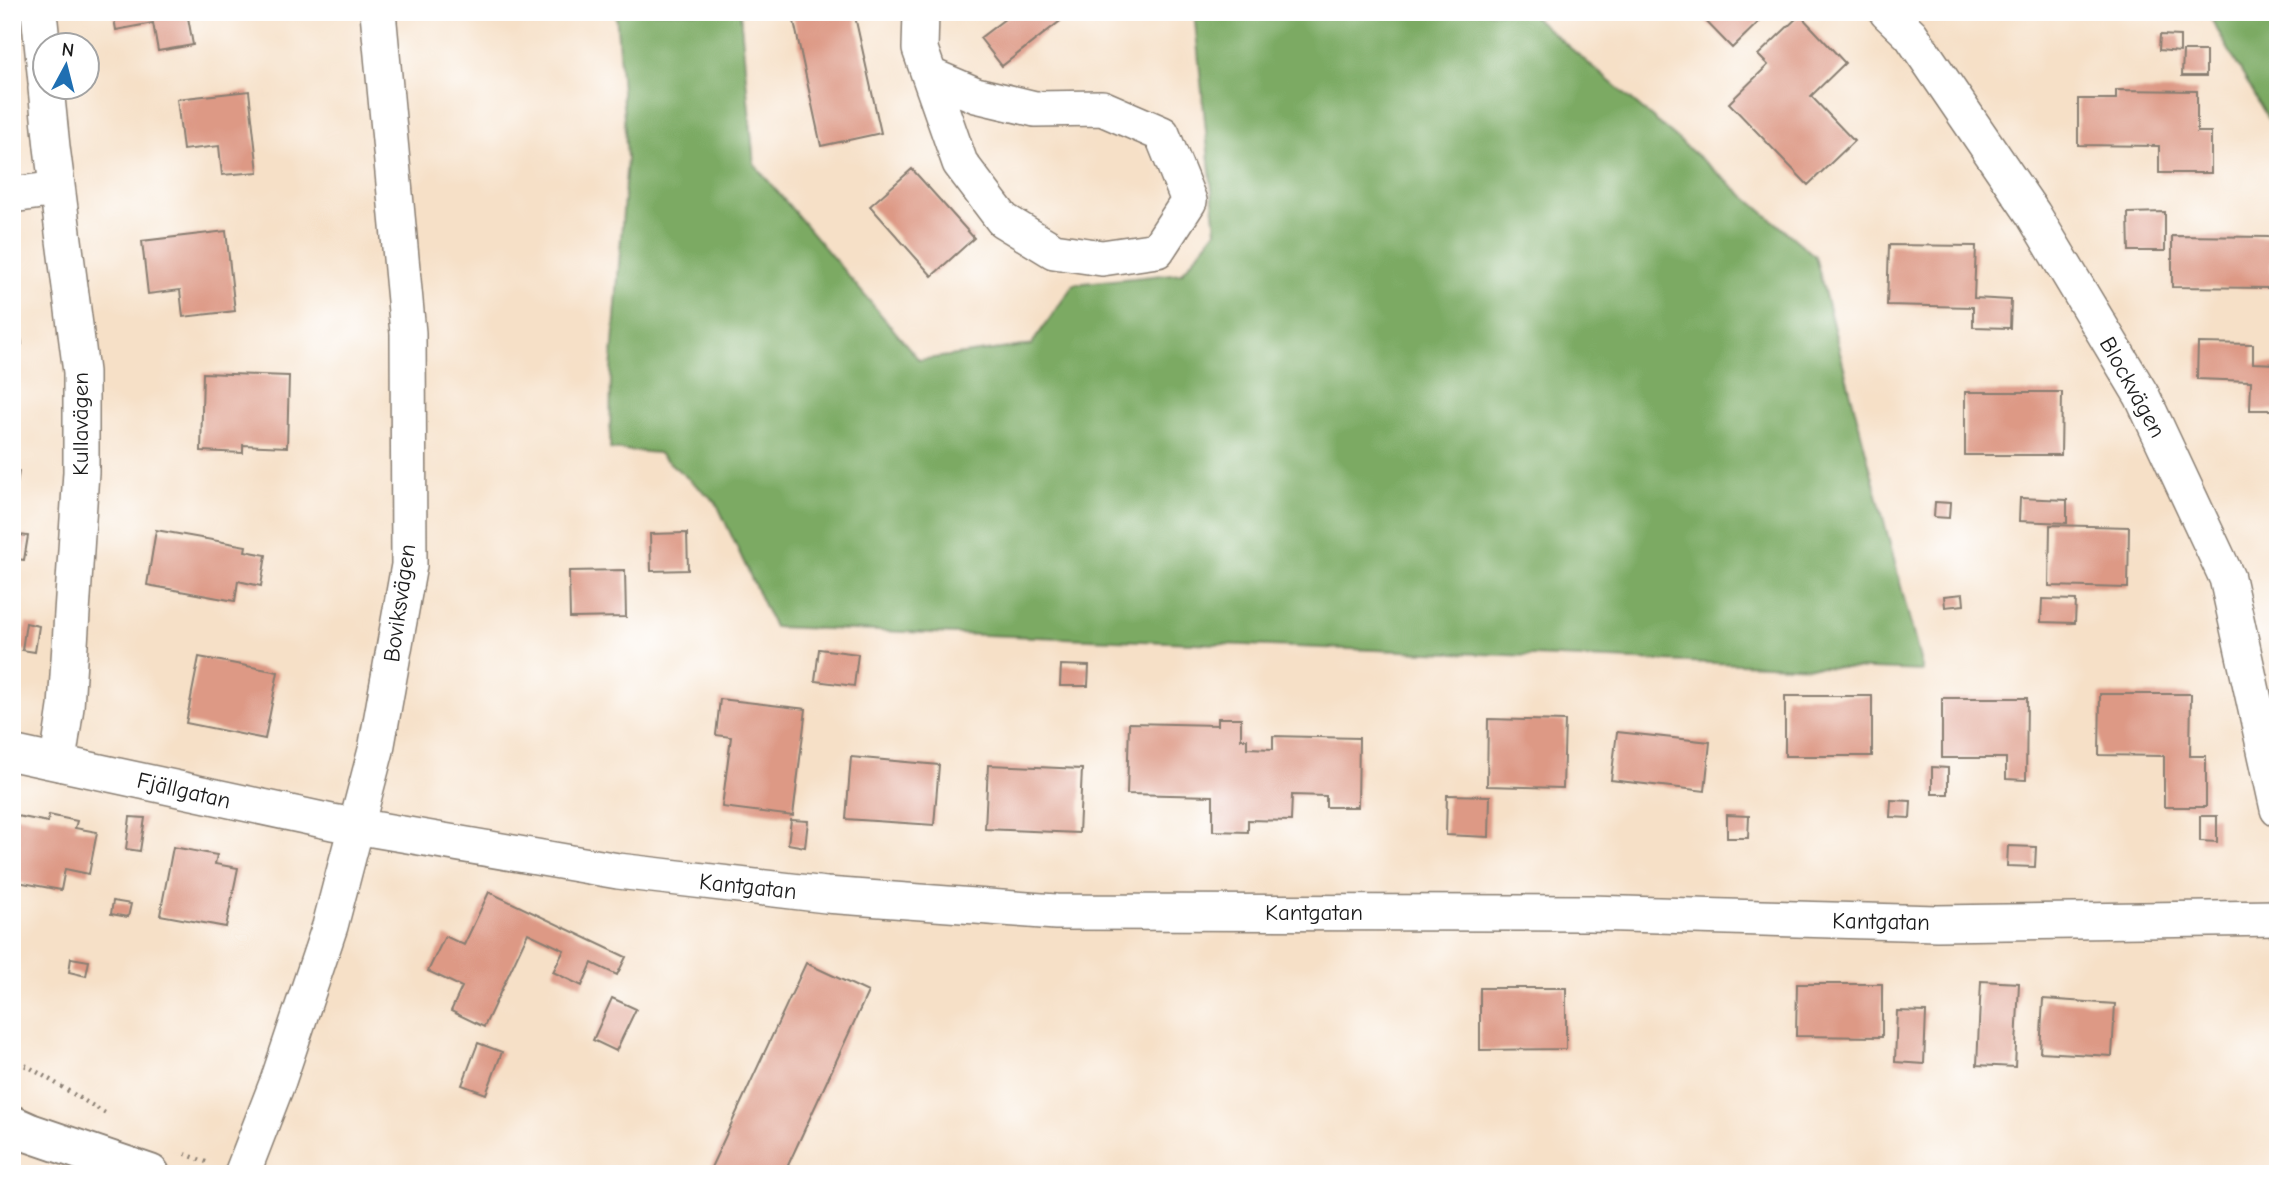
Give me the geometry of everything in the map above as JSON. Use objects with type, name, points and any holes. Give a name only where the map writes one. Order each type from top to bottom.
[{"type":"main road","points":[[12,1125],[150,1174]]},
{"type":"street","points":[[39,12],[41,32]]},
{"type":"street","name":"Boviksvägen","points":[[242,1174],[278,1081],[331,926],[376,750],[409,565],[408,333],[378,12]]},
{"type":"street","points":[[920,12],[920,50],[960,163],[1003,220],[1054,251],[1102,258],[1157,250],[1189,201],[1162,134],[1102,108],[1035,109],[976,95],[929,75]]},
{"type":"street","name":"Blockvägen","points":[[1887,12],[1911,35],[2033,214],[2142,396],[2227,578],[2278,809]]},
{"type":"street","name":"Kullavägen","points":[[48,102],[81,372],[81,472],[66,707],[58,761]]},
{"type":"street","points":[[12,195],[57,189]]},
{"type":"street","name":"Fjällgatan","points":[[12,753],[356,827]]},
{"type":"street","name":"Kantgatan","points":[[356,827],[618,871],[827,895],[1056,912],[1590,913],[1937,923],[2278,918]]},
{"type":"green space","points":[[616,12],[740,12],[754,164],[919,360],[1031,345],[1074,284],[1182,273],[1216,231],[1194,12],[1528,12],[1815,256],[1923,671],[774,627],[716,502],[658,453],[610,449],[611,371],[627,158]]},
{"type":"green space","points":[[2207,12],[2278,12],[2278,136]]},
{"type":"building","points":[[113,12],[187,12],[193,45],[158,51],[153,23],[116,30]]},
{"type":"building","points":[[792,12],[854,12],[881,133],[821,146]]},
{"type":"building","points":[[1014,12],[1072,12],[1002,66],[980,38]]},
{"type":"building","points":[[1697,12],[1769,12],[1732,48]]},
{"type":"building","points":[[1800,15],[1845,63],[1811,96],[1854,141],[1808,185],[1729,103],[1768,65],[1758,55]]},
{"type":"building","points":[[2160,35],[2180,36],[2180,52],[2159,50]]},
{"type":"building","points":[[2183,51],[2206,51],[2206,76],[2182,76]]},
{"type":"building","points":[[2116,90],[2197,91],[2197,132],[2211,132],[2211,173],[2159,173],[2159,146],[2078,145],[2078,99],[2116,99]]},
{"type":"building","points":[[249,91],[258,172],[222,175],[219,146],[183,150],[177,99]]},
{"type":"building","points":[[912,169],[974,238],[932,276],[870,206]]},
{"type":"building","points":[[2165,212],[2165,251],[2129,251],[2128,213]]},
{"type":"building","points":[[226,231],[235,311],[183,317],[180,290],[148,294],[142,241]]},
{"type":"building","points":[[2172,236],[2271,237],[2271,288],[2172,287]]},
{"type":"building","points":[[1889,245],[1976,246],[1974,298],[2011,300],[2010,328],[1973,327],[1973,307],[1887,305]]},
{"type":"building","points":[[14,294],[22,344],[12,345],[12,295]]},
{"type":"building","points":[[2198,343],[2253,344],[2253,363],[2278,364],[2278,410],[2250,410],[2251,381],[2197,379]]},
{"type":"building","points":[[203,373],[289,376],[287,447],[243,445],[243,453],[201,451]]},
{"type":"building","points":[[1965,392],[2062,392],[2061,455],[1965,455]]},
{"type":"building","points":[[12,470],[19,471],[14,504],[12,504]]},
{"type":"building","points":[[2020,498],[2067,500],[2067,523],[2019,521]]},
{"type":"building","points":[[1935,502],[1950,503],[1949,518],[1934,517]]},
{"type":"building","points":[[2050,525],[2129,527],[2128,588],[2049,586]]},
{"type":"building","points":[[156,530],[246,546],[245,551],[266,555],[261,586],[238,581],[235,601],[147,585]]},
{"type":"building","points":[[687,533],[688,570],[651,571],[650,534]]},
{"type":"building","points":[[12,534],[28,536],[24,560],[12,558]]},
{"type":"building","points":[[625,570],[626,617],[570,618],[569,571]]},
{"type":"building","points":[[1963,594],[1964,605],[1945,607],[1944,596]]},
{"type":"building","points":[[2042,599],[2076,600],[2075,623],[2041,622]]},
{"type":"building","points":[[26,623],[39,626],[35,652],[22,650]]},
{"type":"building","points":[[819,649],[858,654],[854,686],[815,681]]},
{"type":"building","points":[[199,657],[278,672],[265,739],[186,723]]},
{"type":"building","points":[[1061,665],[1089,666],[1088,686],[1060,686]]},
{"type":"building","points":[[2100,694],[2191,694],[2190,756],[2206,756],[2206,807],[2164,807],[2164,756],[2099,755]]},
{"type":"building","points":[[1785,696],[1872,696],[1872,756],[1785,756]]},
{"type":"building","points":[[1942,698],[2027,698],[2026,780],[2006,779],[2006,758],[1942,758]]},
{"type":"building","points":[[720,699],[806,709],[793,816],[722,807],[731,737],[716,735]]},
{"type":"building","points":[[1218,718],[1241,718],[1241,739],[1247,739],[1247,748],[1273,749],[1273,736],[1359,738],[1358,807],[1326,807],[1326,796],[1292,795],[1291,821],[1248,820],[1248,832],[1213,831],[1213,796],[1127,794],[1129,723],[1218,725]]},
{"type":"building","points":[[1488,719],[1565,721],[1563,788],[1487,786]]},
{"type":"building","points":[[1617,732],[1710,742],[1705,791],[1611,780]]},
{"type":"building","points":[[851,757],[939,765],[934,825],[846,819]]},
{"type":"building","points":[[988,765],[1082,769],[1079,833],[985,829]]},
{"type":"building","points":[[1932,767],[1948,768],[1948,794],[1932,794]]},
{"type":"building","points":[[1447,795],[1490,796],[1489,837],[1446,835]]},
{"type":"building","points":[[1891,800],[1911,801],[1910,818],[1890,817]]},
{"type":"building","points":[[12,815],[48,822],[49,815],[77,821],[75,828],[97,832],[89,874],[65,869],[61,890],[12,881]]},
{"type":"building","points":[[1727,815],[1749,816],[1748,838],[1727,838]]},
{"type":"building","points":[[2200,816],[2217,816],[2217,842],[2200,841]]},
{"type":"building","points":[[130,817],[145,818],[140,851],[126,849]]},
{"type":"building","points":[[791,820],[808,821],[805,847],[788,844]]},
{"type":"building","points":[[2008,846],[2036,847],[2035,867],[2007,866]]},
{"type":"building","points":[[173,847],[217,855],[215,864],[238,868],[226,927],[160,915]]},
{"type":"building","points":[[489,892],[626,957],[617,975],[592,963],[582,986],[553,972],[564,950],[528,933],[484,1027],[451,1011],[462,987],[428,971],[445,936],[464,945]]},
{"type":"building","points":[[113,901],[131,904],[128,917],[111,914]]},
{"type":"building","points":[[71,958],[89,961],[86,976],[69,972]]},
{"type":"building","points":[[806,963],[868,992],[784,1174],[708,1174]]},
{"type":"building","points":[[1981,981],[2019,983],[2015,1067],[1977,1065]]},
{"type":"building","points":[[1797,984],[1882,984],[1882,1037],[1796,1036]]},
{"type":"building","points":[[1480,988],[1566,988],[1566,1049],[1480,1050]]},
{"type":"building","points":[[612,998],[636,1009],[616,1051],[593,1040]]},
{"type":"building","points":[[2043,999],[2115,1004],[2112,1056],[2040,1052]]},
{"type":"building","points":[[1897,1011],[1926,1012],[1924,1064],[1895,1062]]},
{"type":"building","points":[[478,1043],[502,1052],[486,1094],[462,1085]]}]
